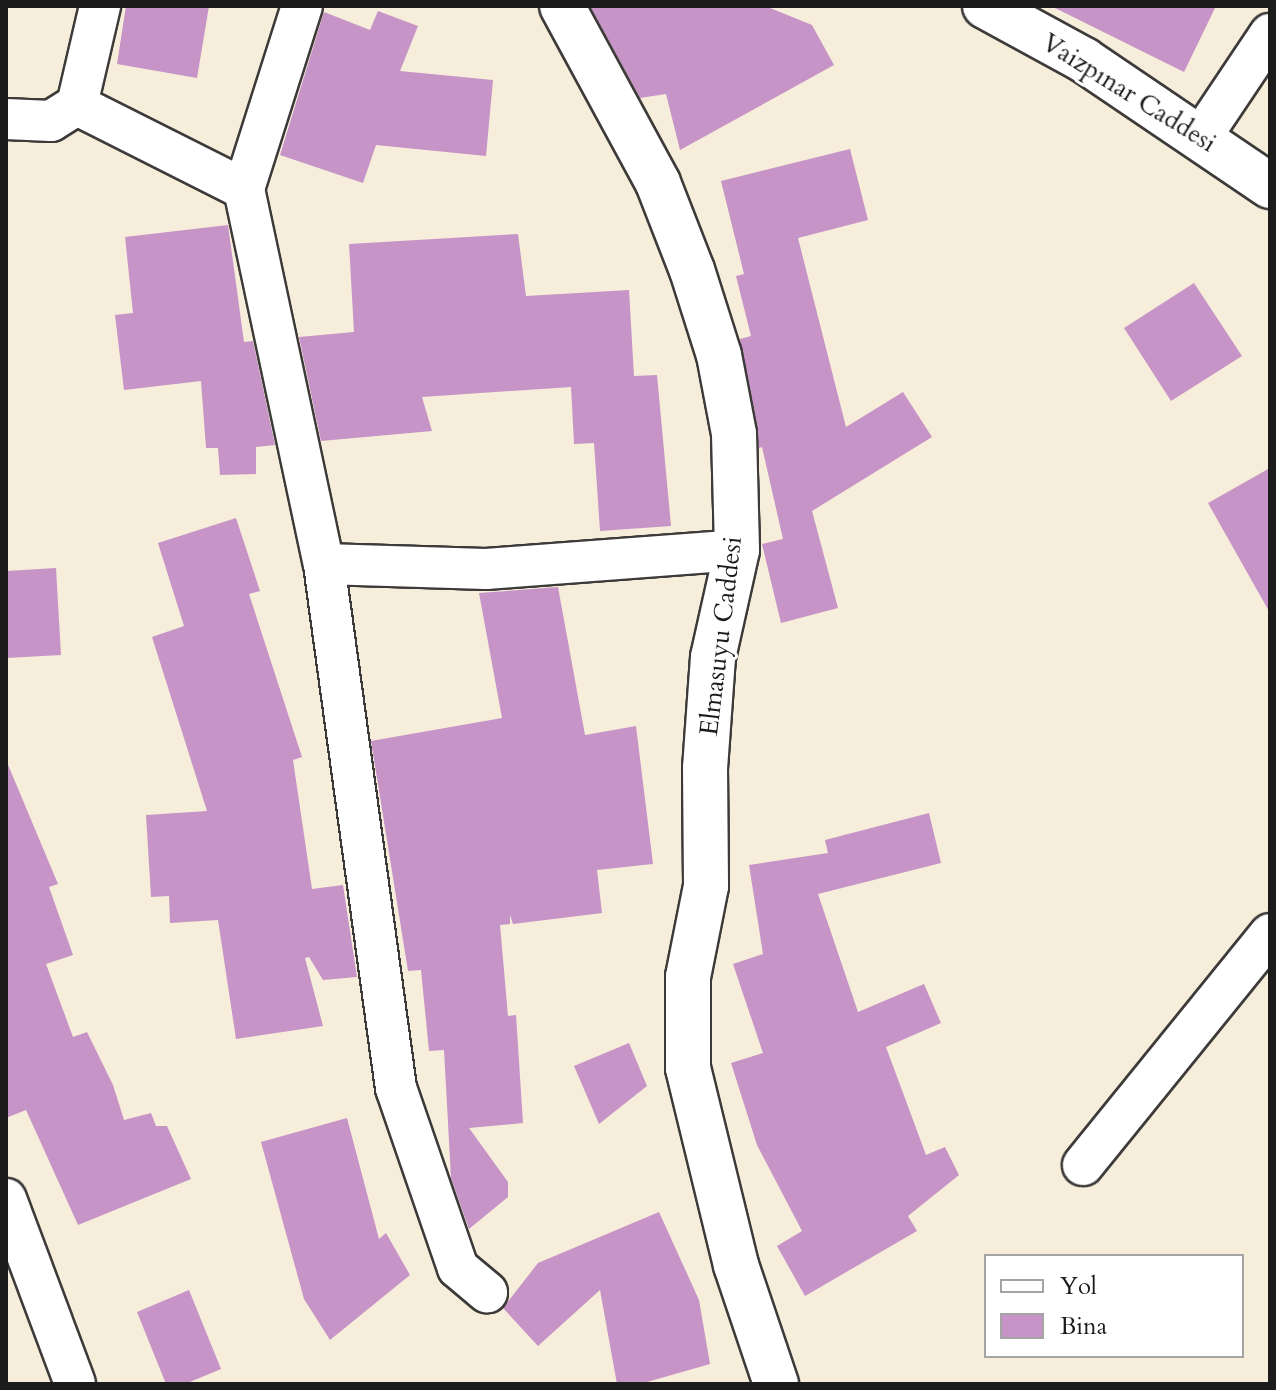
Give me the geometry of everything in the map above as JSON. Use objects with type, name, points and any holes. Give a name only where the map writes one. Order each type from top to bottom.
[{"type":"street","points":[[6,119],[51,121],[77,105],[100,6]]},
{"type":"street","points":[[302,6],[244,189],[324,564],[396,1088],[458,1268],[487,1292]]},
{"type":"street","name":"Elmasuyu Caddesi","points":[[562,6],[658,183],[692,270],[719,355],[734,434],[737,550],[713,657],[705,768],[706,886],[688,977],[688,1068],[736,1265],[776,1384]]},
{"type":"street","name":"Vaizpınar Caddesi","points":[[985,6],[1084,60],[1270,186]]},
{"type":"street","points":[[1201,137],[1270,34]]},
{"type":"street","points":[[77,105],[244,189]]},
{"type":"street","points":[[324,564],[486,569],[737,550]]},
{"type":"street","points":[[1083,1165],[1270,934]]},
{"type":"street","points":[[6,1199],[75,1384]]},
{"type":"building","points":[[126,6],[209,6],[197,78],[117,64]]},
{"type":"building","points":[[590,6],[765,6],[812,25],[834,65],[680,150],[666,94],[640,98]]},
{"type":"building","points":[[1051,6],[1216,6],[1184,72]]},
{"type":"building","points":[[378,11],[418,26],[400,71],[493,80],[486,156],[376,145],[363,183],[280,155],[324,12],[370,30]]},
{"type":"building","points":[[850,149],[868,220],[798,238],[846,427],[903,392],[932,437],[812,511],[838,608],[781,623],[762,544],[783,539],[762,447],[759,448],[740,339],[751,336],[736,276],[744,274],[721,181]]},
{"type":"building","points":[[228,225],[244,342],[253,341],[275,445],[256,447],[256,474],[220,475],[218,448],[206,448],[201,381],[124,390],[115,315],[133,313],[125,237]]},
{"type":"building","points":[[518,234],[526,296],[629,290],[634,376],[657,375],[671,526],[600,531],[594,443],[574,444],[571,387],[422,397],[432,431],[321,441],[299,337],[354,332],[349,244]]},
{"type":"building","points":[[1194,283],[1242,356],[1171,401],[1124,328]]},
{"type":"building","points":[[1270,468],[1270,613],[1208,503]]},
{"type":"building","points":[[236,518],[260,591],[249,594],[302,757],[293,760],[312,889],[343,885],[357,977],[323,980],[309,957],[305,958],[323,1026],[236,1039],[218,920],[170,923],[169,896],[151,897],[146,815],[207,811],[152,637],[184,626],[158,543]]},
{"type":"building","points":[[56,568],[61,655],[6,658],[6,571]]},
{"type":"building","points":[[558,587],[585,735],[636,726],[653,864],[597,870],[602,913],[513,924],[510,915],[510,924],[500,925],[508,1016],[516,1015],[523,1123],[469,1128],[508,1182],[508,1197],[469,1229],[451,1178],[444,1050],[429,1051],[421,970],[408,971],[371,741],[502,718],[479,593]]},
{"type":"building","points":[[6,760],[58,884],[49,887],[73,955],[46,964],[73,1037],[87,1032],[113,1085],[124,1120],[151,1113],[156,1126],[167,1126],[191,1179],[78,1225],[26,1110],[6,1118]]},
{"type":"building","points":[[929,813],[941,863],[818,894],[858,1012],[924,984],[941,1023],[886,1047],[926,1155],[945,1147],[959,1175],[908,1216],[917,1231],[805,1296],[777,1246],[802,1231],[757,1145],[731,1063],[763,1053],[733,964],[763,954],[749,865],[828,853],[825,840]]},
{"type":"building","points":[[629,1043],[647,1086],[599,1124],[574,1066]]},
{"type":"building","points":[[347,1118],[379,1239],[386,1233],[410,1275],[330,1340],[304,1299],[261,1142]]},
{"type":"building","points":[[659,1212],[699,1300],[710,1364],[640,1384],[617,1384],[600,1290],[538,1346],[503,1308],[538,1263]]},
{"type":"building","points":[[189,1290],[221,1369],[185,1384],[166,1384],[137,1312]]}]
